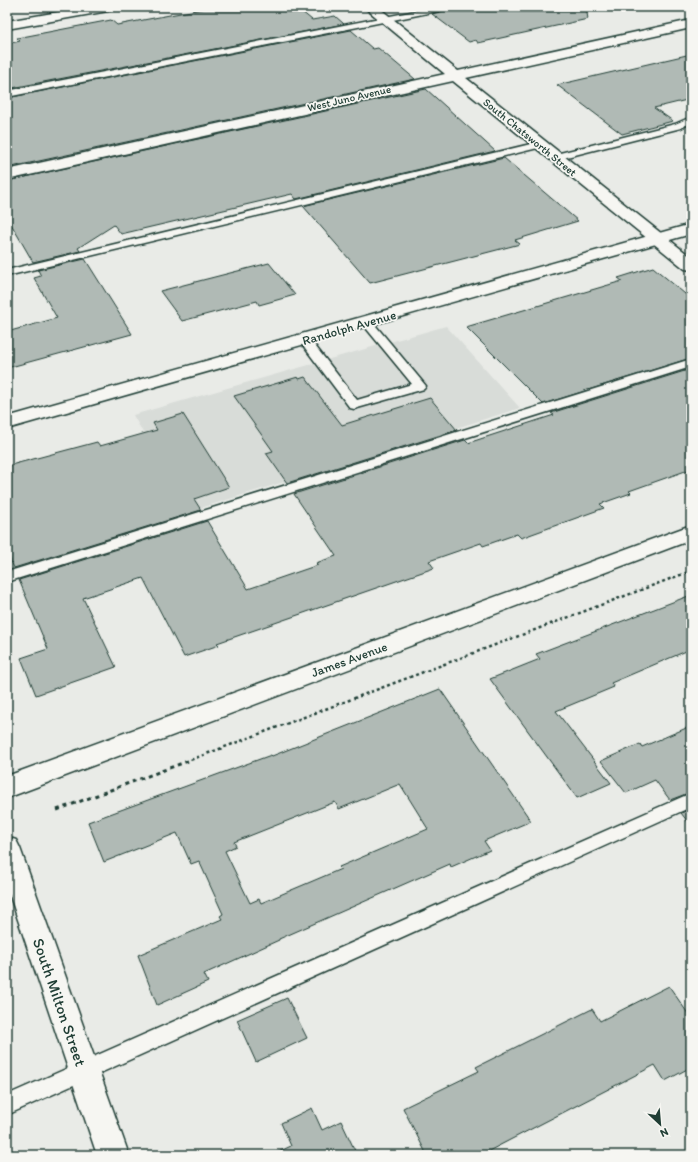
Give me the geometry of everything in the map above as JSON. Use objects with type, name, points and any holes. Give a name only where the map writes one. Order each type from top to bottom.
[{"type":"street","points":[[7,25],[108,7]]},
{"type":"street","name":"South Chatsworth Street","points":[[370,7],[555,158],[691,265]]},
{"type":"street","name":"West Juno Avenue","points":[[7,174],[691,24]]},
{"type":"street","name":"Randolph Avenue","points":[[7,422],[305,340],[691,229]]},
{"type":"street","name":"James Avenue","points":[[7,787],[691,532]]},
{"type":"street","name":"South Milton Street","points":[[7,848],[113,1155]]},
{"type":"lane","points":[[7,94],[448,7]]},
{"type":"lane","points":[[555,158],[657,132],[678,126],[691,120]]},
{"type":"lane","points":[[7,273],[539,144]]},
{"type":"lane","points":[[305,340],[354,405],[420,386],[368,322]]},
{"type":"lane","points":[[7,577],[691,363]]},
{"type":"lane","points":[[7,1105],[691,800]]},
{"type":"path","points":[[57,810],[691,571]]},
{"type":"shaded area","points":[[446,326],[520,408],[188,512],[133,415]]},
{"type":"building","points":[[212,7],[296,7],[312,20],[335,16],[344,24],[7,89],[7,44],[20,41],[17,38],[111,20],[117,25]]},
{"type":"building","points":[[453,7],[586,7],[588,19],[478,43],[476,40],[469,42],[432,14],[448,10]]},
{"type":"building","points":[[351,30],[373,49],[378,48],[415,79],[7,168],[7,98]]},
{"type":"building","points":[[691,54],[691,99],[654,108],[673,121],[622,134],[557,85]]},
{"type":"building","points":[[426,89],[495,151],[296,199],[292,194],[121,234],[114,225],[78,248],[80,251],[33,262],[7,217],[7,181]]},
{"type":"building","points":[[504,158],[578,221],[515,240],[520,244],[370,283],[303,206]]},
{"type":"building","points":[[85,259],[132,334],[7,368],[7,332],[57,318],[34,278],[41,276],[38,270]]},
{"type":"building","points":[[269,263],[295,295],[259,305],[257,301],[182,321],[160,291]]},
{"type":"building","points":[[653,267],[691,299],[691,358],[543,404],[466,327],[622,281],[618,278]]},
{"type":"building","points":[[691,369],[691,469],[629,491],[631,493],[600,504],[604,508],[521,538],[517,534],[483,546],[481,543],[429,561],[434,568],[217,643],[219,645],[184,657],[143,578],[83,598],[116,667],[36,695],[21,658],[48,649],[19,580],[207,521],[248,589],[318,565],[316,563],[336,556],[294,494],[465,440],[468,443],[554,415],[551,413]]},
{"type":"building","points":[[298,377],[299,379],[305,377],[342,425],[430,398],[457,430],[287,483],[266,453],[273,451],[234,396]]},
{"type":"building","points":[[183,414],[229,487],[194,499],[201,510],[14,568],[7,552],[7,466],[97,442],[100,446],[157,430],[153,423]]},
{"type":"building","points":[[691,595],[691,649],[611,683],[614,687],[556,711],[611,783],[577,798],[490,679],[540,659],[536,654]]},
{"type":"building","points":[[440,689],[531,821],[484,841],[490,850],[451,867],[450,864],[279,939],[204,974],[208,982],[157,1005],[138,955],[222,919],[220,916],[223,914],[199,861],[191,864],[177,833],[104,862],[88,822],[271,755],[272,756]],"holes":[[[400,784],[428,829],[339,867],[341,869],[261,903],[259,899],[250,903],[225,851],[236,846],[234,842],[335,802],[339,809]]]},
{"type":"building","points":[[691,726],[691,792],[670,800],[655,780],[626,793],[601,761],[640,744],[642,747]]},
{"type":"building","points":[[691,809],[691,826],[681,813]]},
{"type":"building","points":[[669,986],[691,1018],[691,1067],[665,1081],[655,1065],[481,1155],[427,1155],[403,1108],[479,1071],[476,1067],[592,1009],[600,1021]]},
{"type":"building","points":[[287,998],[307,1038],[256,1062],[237,1020]]},
{"type":"building","points":[[312,1108],[322,1130],[341,1121],[357,1155],[272,1155],[291,1146],[281,1123]]}]
